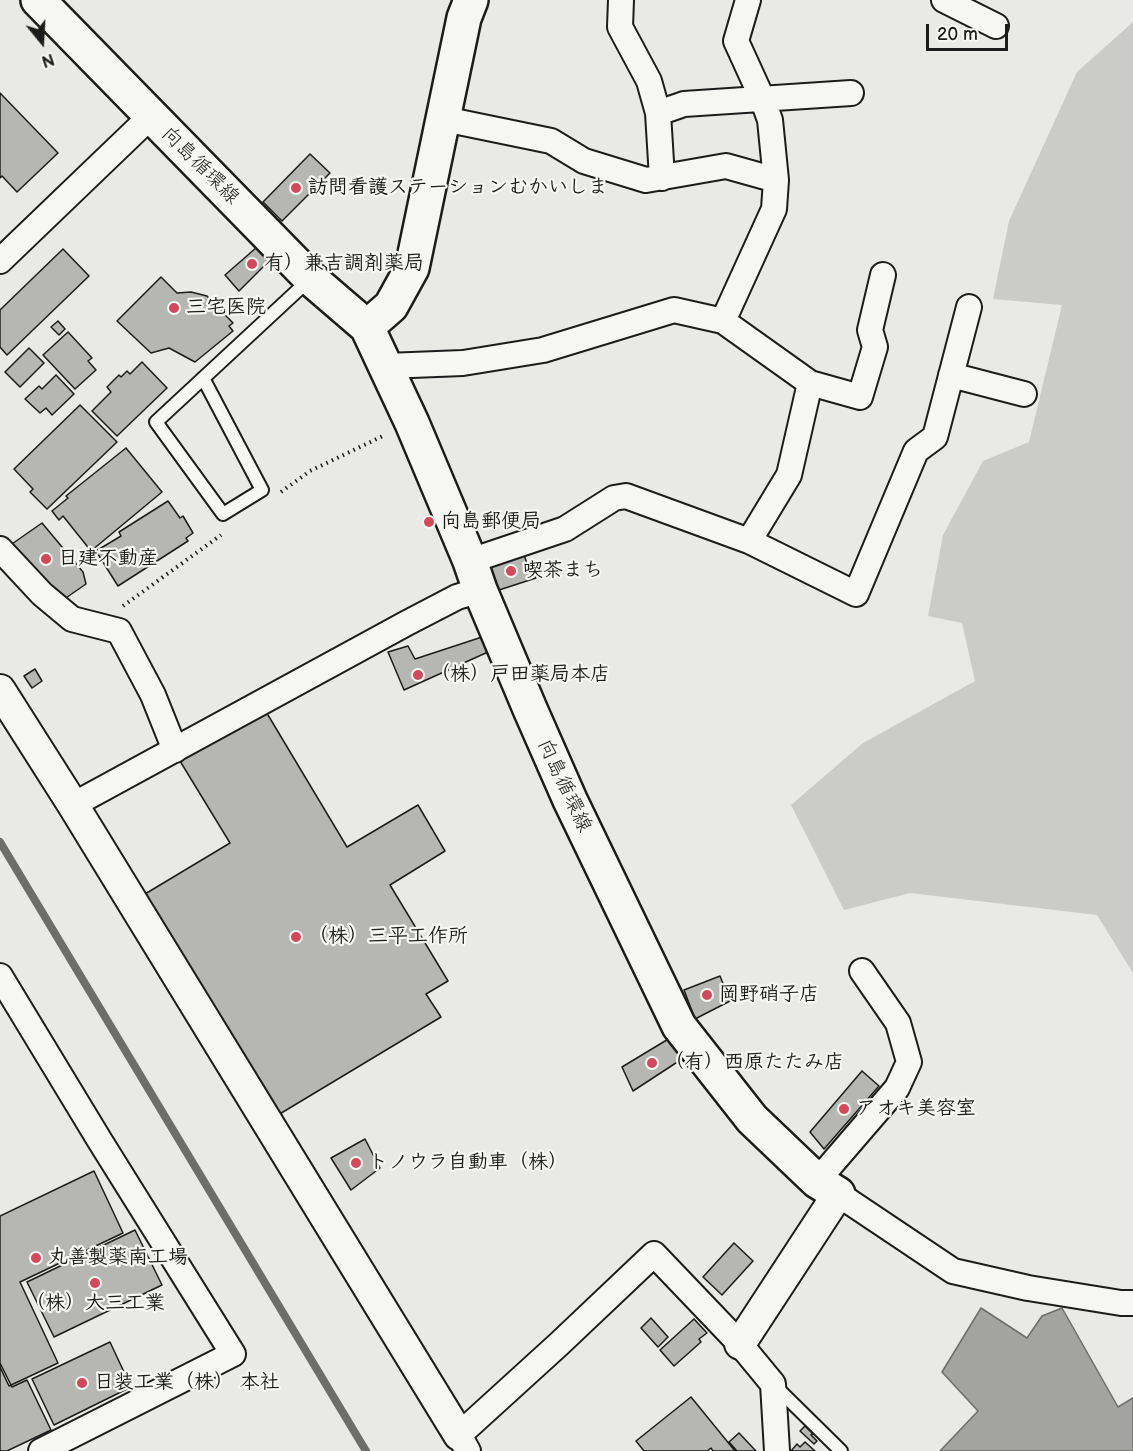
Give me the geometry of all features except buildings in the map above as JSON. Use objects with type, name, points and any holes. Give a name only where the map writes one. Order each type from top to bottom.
[{"type":"main road","name":"向島循環線","points":[[38,0],[310,278],[367,327],[412,423],[570,800],[680,1026],[752,1119],[828,1187]]},
{"type":"main road","points":[[367,327],[391,306],[412,268],[464,18],[471,0]]},
{"type":"street","points":[[621,0],[620,27],[649,81],[658,113],[662,178]]},
{"type":"street","points":[[723,321],[774,209],[776,180],[770,120],[736,41],[748,0]]},
{"type":"street","points":[[944,0],[996,26]]},
{"type":"street","points":[[658,113],[684,104],[851,93]]},
{"type":"street","points":[[0,261],[151,116]]},
{"type":"street","points":[[444,119],[551,141],[584,161],[646,180],[726,166],[776,180]]},
{"type":"street","points":[[386,366],[463,363],[543,350],[674,310],[723,321],[810,383],[860,397],[875,347],[870,330],[883,275]]},
{"type":"street","points":[[73,806],[407,622],[458,597],[475,575],[565,529],[614,498],[626,496],[749,541],[856,594],[916,451],[935,437],[969,307]]},
{"type":"street","points":[[951,375],[1024,394]]},
{"type":"street","points":[[749,541],[789,475],[810,383]]},
{"type":"street","points":[[0,549],[42,594],[72,619],[119,632],[153,695],[175,750]]},
{"type":"street","points":[[0,690],[463,1443],[559,1344],[654,1254],[740,1344],[773,1384],[777,1451]]},
{"type":"street","points":[[740,1344],[828,1187],[897,1088],[909,1062],[898,1023],[862,971]]},
{"type":"street","points":[[0,976],[233,1354],[41,1451]]},
{"type":"street","points":[[828,1187],[953,1271],[1028,1288],[1133,1303]]},
{"type":"lane","points":[[203,378],[262,490],[223,514],[156,422],[203,378],[310,278]]},
{"type":"lane","points":[[773,1384],[841,1451]]},
{"type":"shaded area","points":[[1133,22],[1133,973],[1097,915],[910,893],[844,910],[791,805],[863,743],[975,681],[962,623],[928,616],[943,535],[983,461],[1029,442],[1062,305],[993,299],[1009,221],[1077,72]]},
{"type":"shaded area","points":[[981,1308],[1027,1338],[1042,1316],[1062,1308],[1118,1407],[1133,1398],[1133,1451],[940,1451],[978,1411],[942,1372]]},
{"type":"waterway","points":[[0,842],[366,1451]]},
{"type":"place","name":"訪問看護ステーションむかいしま","points":[[296,188]]},
{"type":"place","name":"有）兼吉調剤薬局","points":[[252,264]]},
{"type":"place","name":"三宅医院","points":[[174,308]]},
{"type":"place","name":"向島郵便局","points":[[429,522]]},
{"type":"place","name":"日建不動産","points":[[46,559]]},
{"type":"place","name":"喫茶まち","points":[[511,571]]},
{"type":"place","name":"（株）戸田薬局本店","points":[[418,675]]},
{"type":"place","name":"（株）三平工作所","points":[[296,937]]},
{"type":"place","name":"岡野硝子店","points":[[707,995]]},
{"type":"place","name":"（有）西原たたみ店","points":[[652,1063]]},
{"type":"place","name":"アオキ美容室","points":[[844,1109]]},
{"type":"place","name":"トノウラ自動車（株）","points":[[356,1163]]},
{"type":"place","name":"丸善製薬南工場","points":[[36,1258]]},
{"type":"place","name":"（株）大三工業","points":[[95,1283]]},
{"type":"place","name":"日装工業（株） 本社","points":[[82,1383]]}]
